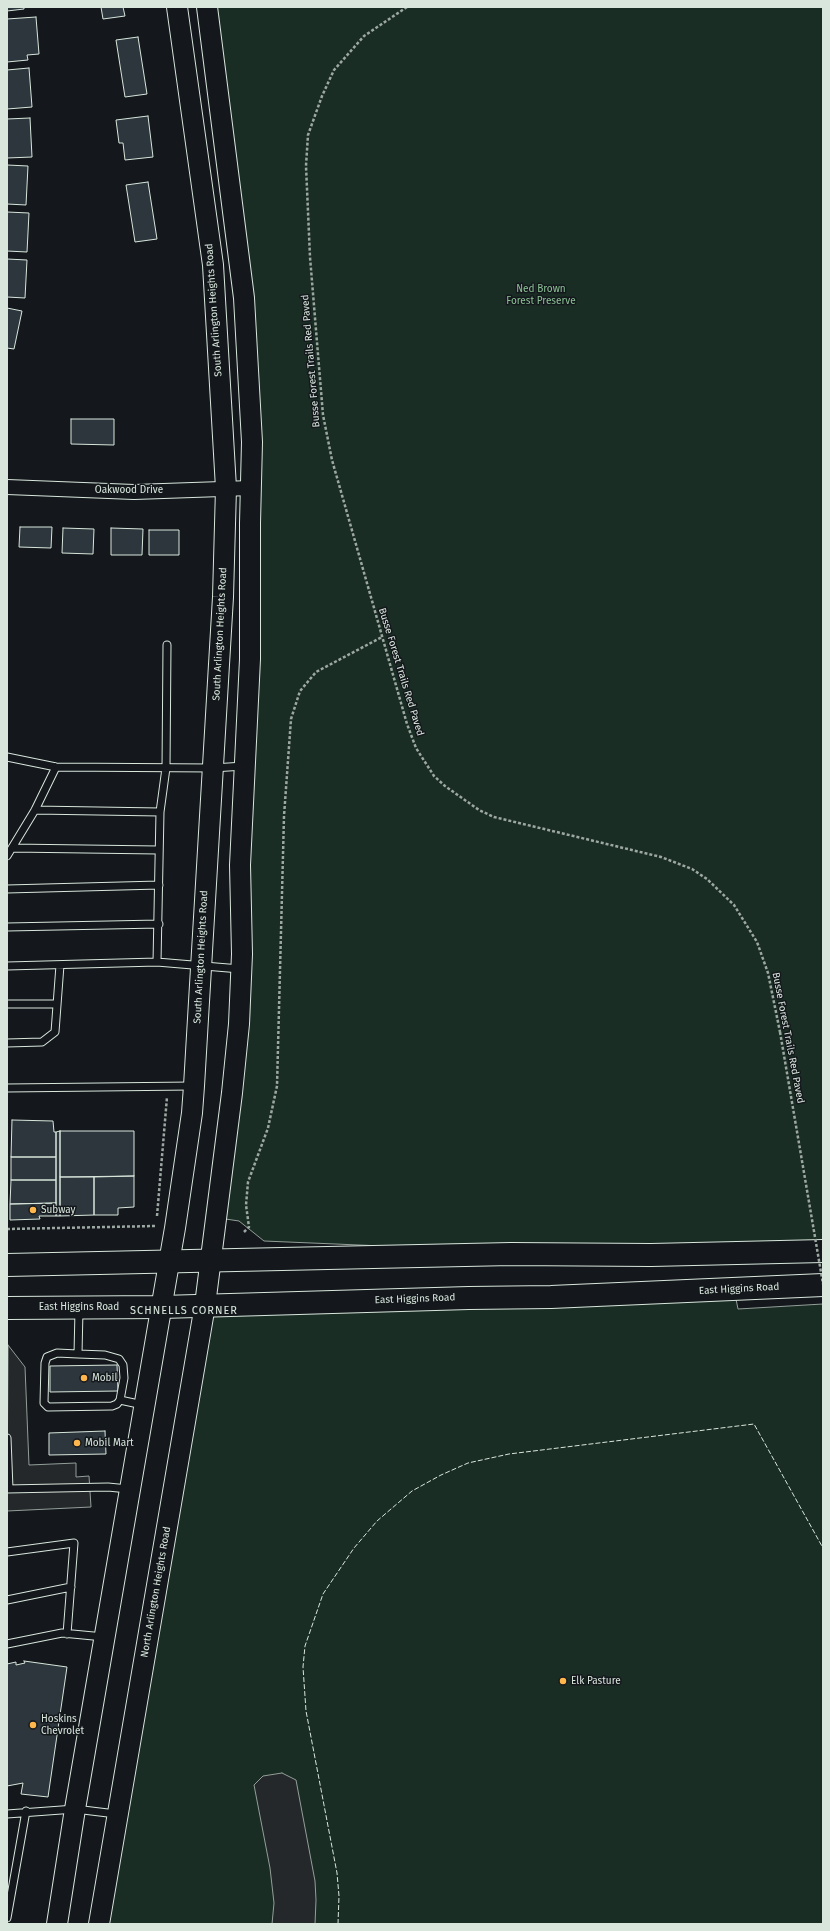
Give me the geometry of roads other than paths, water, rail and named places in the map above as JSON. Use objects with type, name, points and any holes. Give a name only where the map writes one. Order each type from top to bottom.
[{"type":"main road","name":"South Arlington Heights Road","points":[[170,1261],[192,1113],[194,1086],[223,597],[226,488],[213,265],[177,7]]},
{"type":"main road","points":[[206,7],[221,108],[244,298],[252,442],[250,523],[250,659],[240,865],[241,969],[237,1045],[211,1261]]},
{"type":"main road","points":[[7,1266],[511,1254],[651,1255],[823,1251]]},
{"type":"main road","points":[[57,1924],[74,1809],[170,1261]]},
{"type":"main road","name":"North Arlington Heights Road","points":[[99,1924],[205,1305],[211,1261]]},
{"type":"main road","name":"East Higgins Road","points":[[7,1308],[162,1307],[551,1297],[823,1285]]},
{"type":"street","name":"Oakwood Drive","points":[[7,487],[134,492],[251,488]]},
{"type":"lane","points":[[157,962],[158,850],[160,812],[166,768],[167,645]]},
{"type":"lane","points":[[7,757],[56,767],[213,768],[245,766]]},
{"type":"lane","points":[[7,856],[35,810],[56,767]]},
{"type":"lane","points":[[35,810],[160,812]]},
{"type":"lane","points":[[12,848],[158,850]]},
{"type":"lane","points":[[7,889],[158,885]]},
{"type":"lane","points":[[7,927],[158,924]]},
{"type":"lane","points":[[7,966],[157,962],[241,969]]},
{"type":"lane","points":[[7,1043],[42,1042],[55,1032],[60,965]]},
{"type":"lane","points":[[7,1004],[57,1004]]},
{"type":"lane","points":[[7,1088],[194,1086]]},
{"type":"lane","points":[[78,1354],[79,1308]]},
{"type":"lane","points":[[57,1353],[78,1354],[105,1355],[119,1359],[123,1365],[124,1378],[120,1400],[117,1404],[112,1406],[48,1407],[44,1403],[45,1363],[47,1357],[57,1353]]},
{"type":"lane","points":[[120,1400],[145,1405]]},
{"type":"lane","points":[[7,1438],[8,1489],[108,1487],[130,1490]]},
{"type":"lane","points":[[7,1552],[74,1543],[67,1634]]},
{"type":"lane","points":[[7,1600],[71,1587]]},
{"type":"lane","points":[[7,1644],[62,1633],[104,1637]]},
{"type":"lane","points":[[7,1814],[26,1811],[74,1809],[118,1814]]},
{"type":"lane","points":[[7,1918],[26,1811]]},
{"type":"place","name":"Subway","points":[[33,1210]]},
{"type":"place","name":"Mobil","points":[[84,1378]]},
{"type":"place","name":"Mobil Mart","points":[[77,1443]]},
{"type":"place","name":"Elk Pasture","points":[[563,1681]]},
{"type":"place","name":"Hoskins Chevrolet","points":[[33,1725]]},
{"type":"district","name":"SCHNELLS CORNER","points":[[184,1311]]},
{"type":"park label","name":"Ned Brown Forest Preserve","points":[[541,294]]}]
